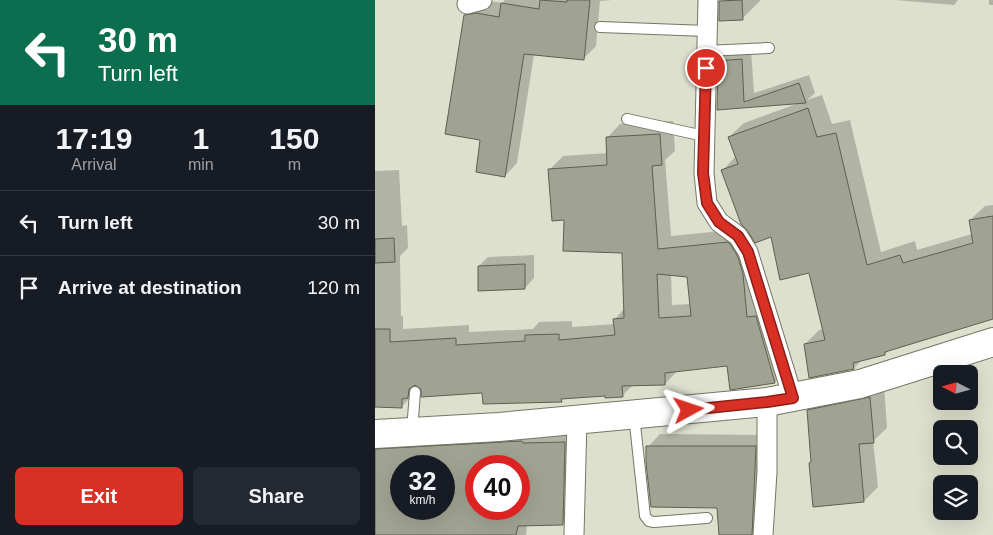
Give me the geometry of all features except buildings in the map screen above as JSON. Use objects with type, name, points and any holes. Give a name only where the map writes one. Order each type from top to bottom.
[{"type":"street","points":[[708,0],[703,173],[707,203],[719,222],[738,236],[748,252],[793,398]]},
{"type":"street","points":[[375,434],[499,427],[767,402],[860,384],[993,342]]},
{"type":"street","points":[[763,535],[767,472],[767,402]]},
{"type":"street","points":[[574,535],[577,420]]},
{"type":"lane","points":[[600,27],[707,31]]},
{"type":"lane","points":[[706,51],[769,48]]},
{"type":"lane","points":[[627,119],[704,136]]},
{"type":"lane","points":[[411,432],[415,392]]},
{"type":"lane","points":[[634,414],[645,516],[649,521],[654,522],[707,518]]},
{"type":"route","points":[[689,410],[793,398],[748,252],[738,236],[719,222],[707,203],[703,173],[706,68]]}]
